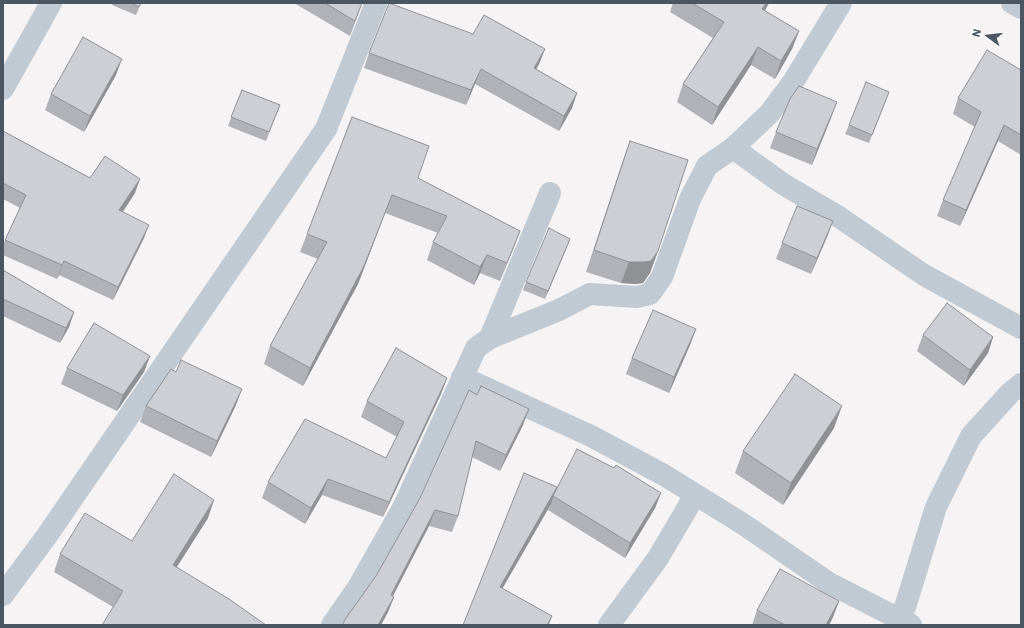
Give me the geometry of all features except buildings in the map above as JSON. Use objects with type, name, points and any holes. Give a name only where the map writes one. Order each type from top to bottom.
[{"type":"street","points":[[3,89],[51,3]]},
{"type":"street","points":[[3,595],[46,537],[326,129],[376,3]]},
{"type":"street","points":[[332,625],[359,586],[403,508],[476,348],[490,338],[559,310],[590,294],[637,297],[650,294],[662,277],[690,198],[707,166],[733,148],[769,114],[793,82],[841,3]]},
{"type":"street","points":[[1012,3],[1021,8]]},
{"type":"street","points":[[733,148],[783,184],[839,217],[924,275],[1021,328]]},
{"type":"street","points":[[490,338],[550,193]]},
{"type":"street","points":[[462,377],[591,436],[664,475],[743,524],[829,583],[906,622],[936,507],[972,436],[1010,393],[1021,384]]},
{"type":"street","points":[[609,625],[658,558],[696,495]]}]
